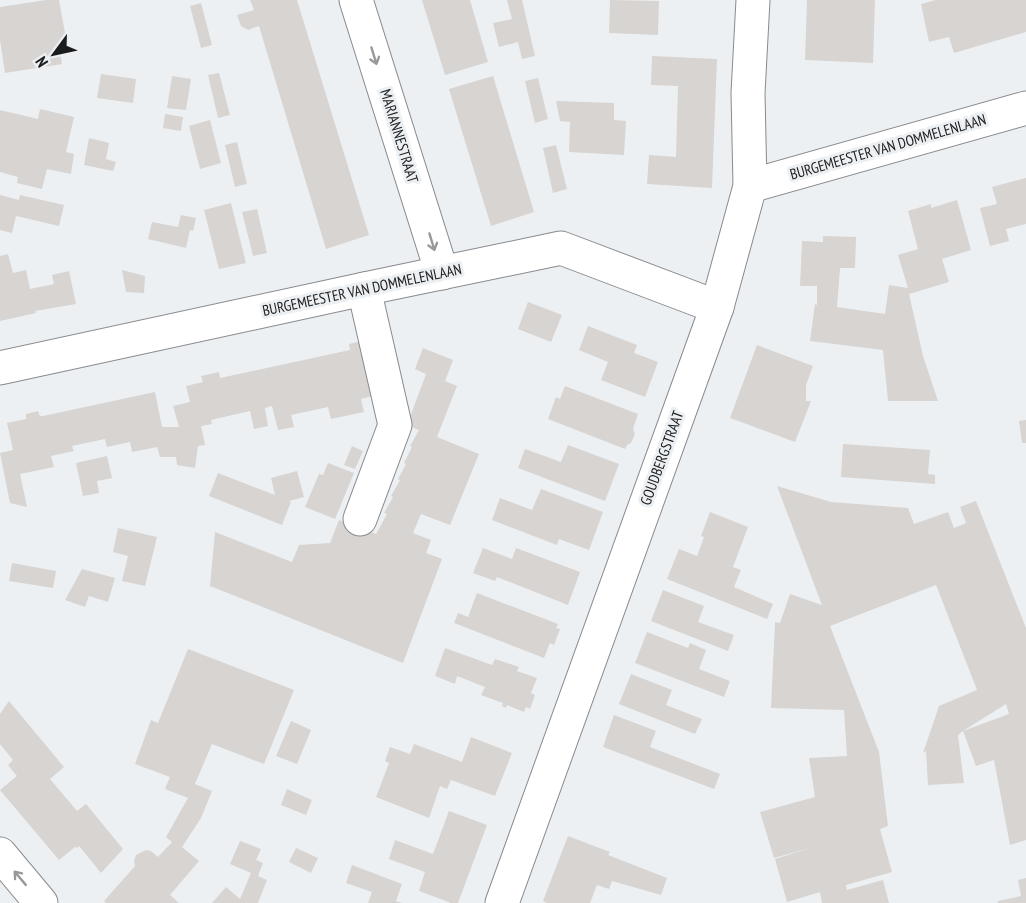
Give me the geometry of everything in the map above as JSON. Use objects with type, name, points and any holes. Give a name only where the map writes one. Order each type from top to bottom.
[{"type":"street","name":"MARIANNESTRAAT","points":[[356,0],[442,273]]},
{"type":"street","name":"GOUDBERGSTRAAT","points":[[502,903],[717,307],[750,186],[748,93],[753,0]]},
{"type":"street","name":"BURGEMEESTER VAN DOMMELENLAAN","points":[[750,186],[1026,108]]},
{"type":"street","name":"BURGEMEESTER VAN DOMMELENLAAN","points":[[0,368],[561,249],[717,307]]},
{"type":"street","points":[[360,519],[395,425],[364,289]]},
{"type":"street","points":[[0,854],[41,903]]},
{"type":"building","points":[[59,0],[67,44],[59,45],[62,64],[5,73],[0,40],[0,7]]},
{"type":"building","points":[[250,0],[297,0],[369,235],[326,249],[259,26],[248,30],[241,26],[237,15],[254,10]]},
{"type":"building","points":[[422,0],[470,0],[488,62],[445,75]]},
{"type":"building","points":[[507,0],[522,0],[535,56],[522,59],[518,42],[499,47],[493,23],[512,19]]},
{"type":"building","points":[[610,0],[659,1],[658,35],[609,33]]},
{"type":"building","points":[[807,0],[875,0],[873,63],[805,60]]},
{"type":"building","points":[[936,0],[1026,0],[1026,32],[954,53],[949,37],[929,42],[921,4]]},
{"type":"building","points":[[201,3],[212,45],[201,48],[190,6]]},
{"type":"building","points":[[652,56],[717,59],[712,188],[647,184],[649,155],[676,157],[678,86],[651,85]]},
{"type":"building","points":[[219,73],[230,115],[218,118],[208,75]]},
{"type":"building","points":[[101,74],[136,79],[133,103],[97,98]]},
{"type":"building","points":[[172,76],[191,79],[186,110],[167,108]]},
{"type":"building","points":[[493,76],[534,212],[491,226],[449,89]]},
{"type":"building","points":[[538,78],[548,119],[535,123],[525,81]]},
{"type":"building","points":[[556,101],[614,103],[614,120],[626,121],[624,155],[569,152],[570,122],[560,121]]},
{"type":"building","points":[[40,109],[74,117],[66,152],[74,154],[71,174],[47,169],[42,189],[17,183],[18,177],[0,172],[0,110],[38,119]]},
{"type":"building","points":[[165,114],[183,117],[181,131],[163,128]]},
{"type":"building","points":[[210,120],[221,163],[200,169],[189,126]]},
{"type":"building","points":[[89,138],[109,143],[106,159],[116,162],[113,171],[84,165]]},
{"type":"building","points":[[237,142],[247,184],[235,187],[225,145]]},
{"type":"building","points":[[556,145],[567,189],[553,193],[543,148]]},
{"type":"building","points":[[1026,178],[1026,224],[1006,229],[1009,241],[990,246],[980,208],[997,204],[992,187]]},
{"type":"building","points":[[0,195],[19,200],[20,195],[64,205],[59,226],[16,216],[12,233],[0,230]]},
{"type":"building","points":[[957,200],[971,250],[942,259],[949,282],[909,294],[923,356],[938,401],[888,401],[883,350],[810,341],[815,304],[817,305],[817,286],[800,286],[802,241],[823,242],[823,236],[856,237],[855,268],[840,268],[837,307],[885,314],[889,285],[908,288],[898,255],[918,249],[908,211],[931,204],[931,208]]},
{"type":"building","points":[[231,203],[246,263],[219,269],[204,210]]},
{"type":"building","points":[[257,209],[267,253],[253,256],[242,212]]},
{"type":"building","points":[[181,215],[196,218],[193,231],[190,230],[186,248],[148,239],[152,222],[178,227]]},
{"type":"building","points":[[8,254],[13,273],[26,270],[30,289],[54,284],[52,275],[69,271],[76,304],[35,311],[36,313],[0,321],[0,256]]},
{"type":"building","points":[[122,270],[145,276],[144,293],[126,292]]},
{"type":"building","points":[[528,302],[562,315],[551,342],[518,329]]},
{"type":"building","points":[[588,326],[637,345],[634,353],[658,362],[645,397],[601,380],[608,362],[579,350]]},
{"type":"building","points":[[366,340],[381,394],[361,399],[364,412],[331,419],[328,407],[291,415],[294,427],[278,430],[272,406],[265,408],[268,426],[254,429],[250,411],[211,420],[212,424],[201,426],[205,445],[198,446],[195,468],[177,465],[176,457],[160,457],[157,447],[132,452],[130,442],[107,447],[105,439],[72,446],[74,451],[51,456],[54,467],[20,474],[27,507],[10,503],[0,453],[13,450],[7,423],[26,419],[26,414],[38,411],[40,416],[43,416],[155,392],[162,427],[179,427],[173,406],[190,402],[186,386],[203,382],[201,376],[219,372],[220,378],[350,350],[349,344]]},
{"type":"building","points":[[757,345],[813,366],[806,385],[806,401],[811,401],[795,442],[730,418]]},
{"type":"building","points":[[423,348],[453,360],[445,381],[457,386],[437,437],[479,454],[450,525],[421,514],[413,533],[431,540],[426,553],[442,559],[403,663],[210,586],[215,532],[292,562],[299,545],[330,543],[339,520],[376,534],[387,514],[384,513],[400,480],[398,479],[412,447],[410,446],[419,430],[407,425],[426,374],[415,369]]},
{"type":"building","points":[[565,386],[638,414],[631,443],[625,449],[548,419],[556,397],[560,399]]},
{"type":"building","points":[[1026,420],[1026,443],[1022,443],[1019,421]]},
{"type":"building","points":[[843,444],[930,450],[928,474],[935,475],[935,484],[841,477]]},
{"type":"building","points":[[568,445],[619,464],[605,501],[518,468],[525,449],[561,462]]},
{"type":"building","points":[[352,446],[363,451],[355,469],[344,465]]},
{"type":"building","points":[[107,456],[112,478],[97,481],[99,493],[83,496],[76,463]]},
{"type":"building","points":[[328,463],[354,473],[335,519],[305,507],[319,474],[323,475]]},
{"type":"building","points":[[297,471],[304,497],[289,501],[291,502],[282,525],[209,496],[218,473],[275,495],[271,478]]},
{"type":"building","points":[[777,486],[831,502],[908,508],[914,524],[948,512],[954,528],[966,523],[960,507],[976,501],[1026,628],[1026,840],[1010,845],[994,760],[976,766],[963,731],[958,735],[964,783],[928,785],[926,751],[923,753],[939,706],[977,690],[936,585],[830,626],[879,752],[888,826],[880,829],[892,872],[846,885],[847,890],[883,880],[889,903],[822,903],[820,892],[787,902],[775,859],[813,847],[774,858],[760,812],[815,797],[809,758],[847,756],[844,710],[771,708],[775,622],[780,623],[790,594],[822,605]],"holes":[[[1006,704],[1009,714],[963,731]]]},
{"type":"building","points":[[541,489],[603,512],[589,550],[559,539],[557,545],[492,520],[500,498],[532,510]]},
{"type":"building","points":[[710,512],[748,527],[733,567],[741,570],[734,587],[773,604],[767,619],[667,579],[679,549],[697,556],[704,537],[701,536]]},
{"type":"building","points":[[118,528],[157,537],[145,586],[122,581],[128,556],[113,552]]},
{"type":"building","points":[[483,548],[512,559],[516,548],[580,572],[568,605],[497,577],[495,581],[473,573]]},
{"type":"building","points":[[12,563],[56,571],[53,588],[9,581]]},
{"type":"building","points":[[82,569],[115,578],[108,602],[89,596],[85,607],[65,600]]},
{"type":"building","points":[[663,590],[704,606],[698,622],[734,635],[728,651],[651,621]]},
{"type":"building","points":[[477,593],[558,624],[556,628],[560,629],[554,645],[550,643],[544,658],[454,623],[458,613],[468,617]]},
{"type":"building","points":[[647,632],[688,648],[690,643],[706,650],[699,669],[730,681],[724,697],[635,663]]},
{"type":"building","points":[[445,648],[492,665],[495,659],[519,667],[517,671],[537,678],[531,693],[535,695],[530,709],[526,707],[524,712],[507,705],[506,708],[502,706],[503,703],[481,695],[485,687],[457,676],[455,684],[435,676]]},
{"type":"building","points":[[188,649],[294,690],[264,764],[212,744],[195,784],[212,791],[201,818],[182,847],[199,861],[170,895],[179,903],[106,903],[104,901],[135,866],[136,855],[146,850],[158,857],[172,842],[166,837],[188,798],[165,789],[170,777],[135,764],[151,720],[158,723]]},
{"type":"building","points":[[631,674],[672,690],[666,705],[702,719],[695,734],[619,704]]},
{"type":"building","points":[[9,701],[64,767],[50,779],[77,811],[86,804],[123,849],[101,873],[79,846],[59,860],[0,790],[17,776],[8,765],[13,760],[0,744],[0,714]]},
{"type":"building","points":[[614,715],[656,731],[650,747],[720,774],[714,789],[603,747]]},
{"type":"building","points":[[291,721],[311,730],[297,764],[276,756]]},
{"type":"building","points":[[471,737],[512,753],[495,796],[451,780],[447,789],[440,786],[429,818],[376,797],[389,763],[385,761],[390,747],[410,754],[414,744],[462,762]]},
{"type":"building","points":[[287,789],[312,800],[306,815],[281,805]]},
{"type":"building","points":[[449,811],[487,825],[458,903],[451,903],[419,891],[425,872],[389,859],[395,840],[433,854]]},
{"type":"building","points":[[568,836],[610,852],[608,855],[667,878],[661,895],[612,881],[609,889],[597,885],[590,903],[547,903],[543,901]]},
{"type":"building","points":[[240,841],[261,849],[256,860],[263,863],[258,876],[267,880],[258,903],[212,903],[226,887],[240,899],[251,873],[230,864]]},
{"type":"building","points":[[296,848],[318,858],[311,873],[289,862]]},
{"type":"building","points":[[352,865],[402,884],[396,901],[402,903],[368,903],[372,892],[346,883]]},
{"type":"building","points":[[1026,878],[1026,903],[998,903],[998,901],[1021,896],[1018,880]]}]
